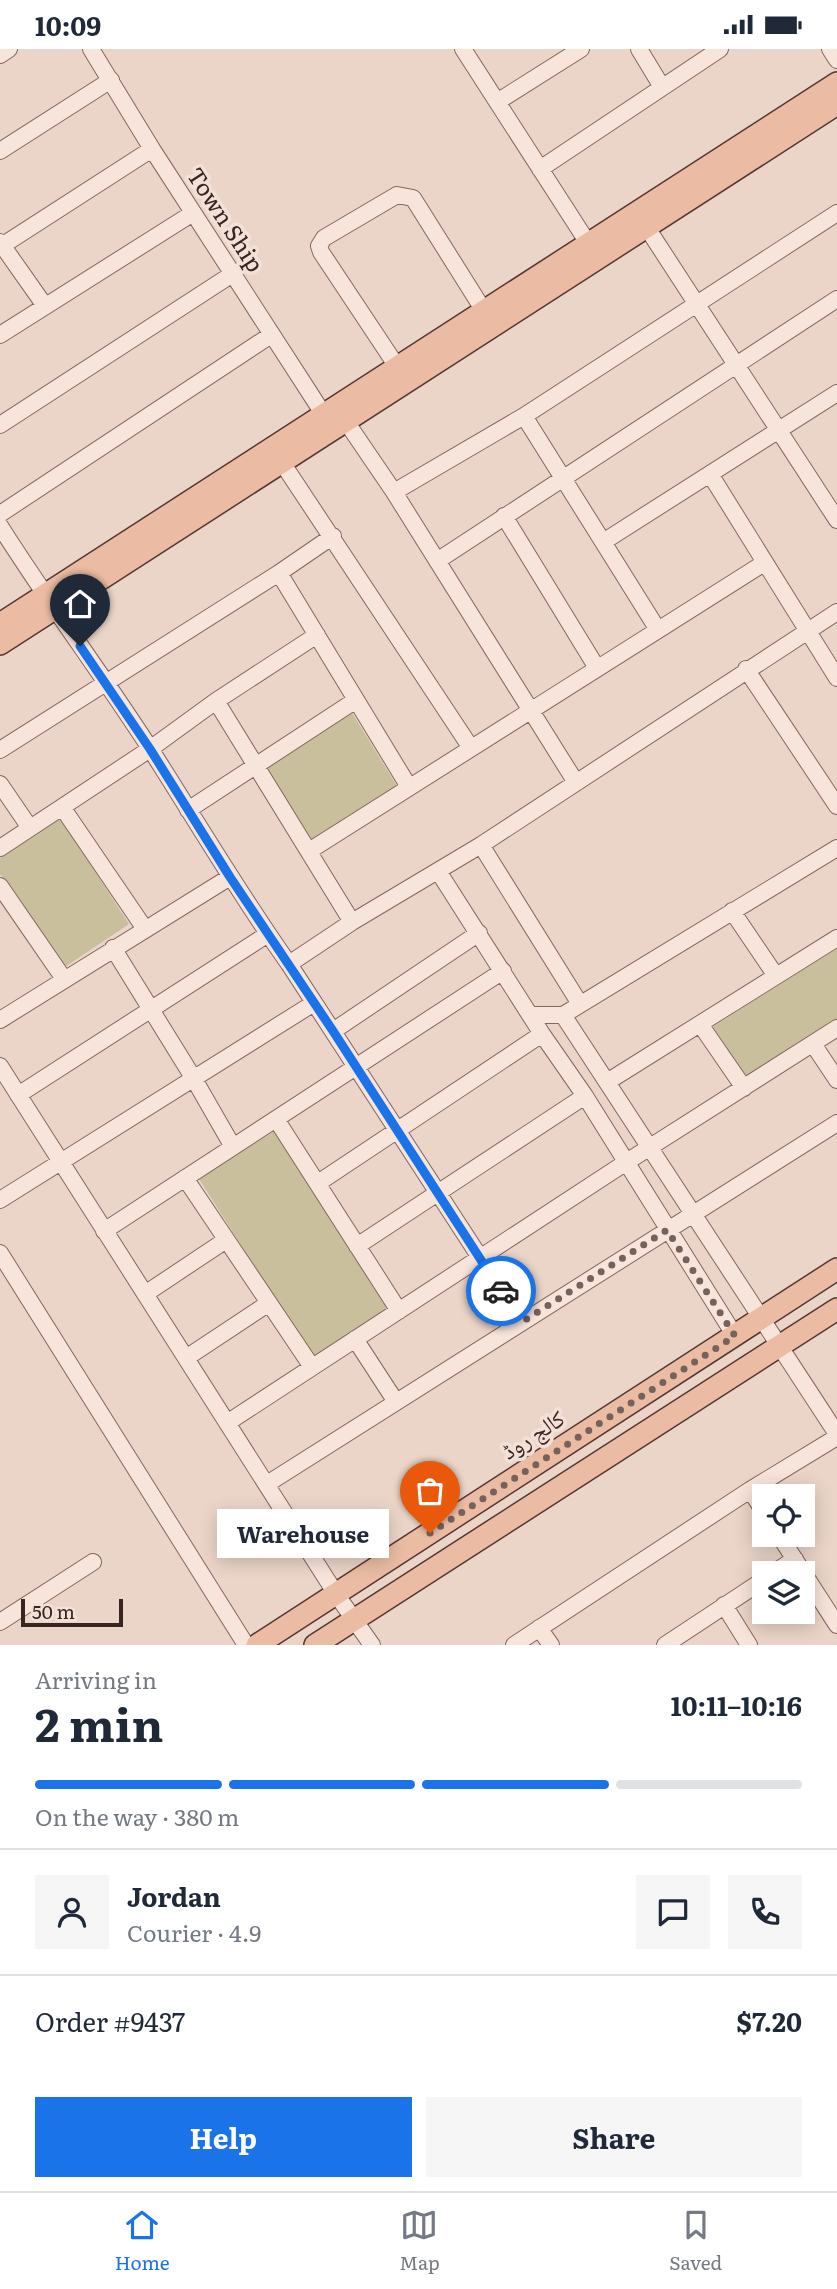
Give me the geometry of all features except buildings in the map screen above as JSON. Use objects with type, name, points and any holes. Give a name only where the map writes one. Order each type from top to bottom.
[{"type":"main road","points":[[0,624],[49,602],[345,420],[642,220],[837,83]]},
{"type":"main road","points":[[0,644],[49,602],[324,415],[588,243],[642,220],[837,104]]},
{"type":"main road","name":"کالج روڈ","points":[[257,1645],[837,1269]]},
{"type":"main road","points":[[315,1645],[837,1310]]},
{"type":"street","points":[[0,55],[9,49]]},
{"type":"street","name":"Town Ship","points":[[91,49],[152,149],[324,415]]},
{"type":"street","points":[[463,49],[588,243]]},
{"type":"street","points":[[497,102],[581,49]]},
{"type":"street","points":[[639,49],[663,87]]},
{"type":"street","points":[[540,169],[720,49]]},
{"type":"street","points":[[830,49],[837,60]]},
{"type":"street","points":[[0,151],[111,80]]},
{"type":"street","points":[[44,306],[1,244],[152,149]]},
{"type":"street","points":[[398,368],[321,253],[319,246],[324,239],[397,195],[413,198],[484,311]]},
{"type":"street","points":[[0,335],[193,213]]},
{"type":"street","points":[[394,492],[524,416],[837,213]]},
{"type":"street","points":[[642,220],[837,520]]},
{"type":"street","points":[[0,425],[234,273]]},
{"type":"street","points":[[437,561],[837,299]]},
{"type":"street","points":[[0,514],[271,335]]},
{"type":"street","points":[[603,542],[837,393]]},
{"type":"street","points":[[524,416],[658,630]]},
{"type":"street","points":[[345,420],[394,492],[575,782]]},
{"type":"street","points":[[281,461],[471,748]]},
{"type":"street","points":[[710,474],[837,678]]},
{"type":"street","points":[[504,516],[597,668]]},
{"type":"street","points":[[0,526],[150,749],[230,877],[522,1322]]},
{"type":"street","points":[[0,750],[333,536]]},
{"type":"street","points":[[309,851],[764,563]]},
{"type":"street","points":[[279,573],[409,787]]},
{"type":"street","points":[[289,964],[352,922],[481,845],[746,669],[837,612]]},
{"type":"street","points":[[0,848],[317,635]]},
{"type":"street","points":[[746,669],[837,806]]},
{"type":"street","points":[[188,810],[356,700]]},
{"type":"street","points":[[216,701],[352,922]]},
{"type":"street","points":[[0,784],[30,828]]},
{"type":"street","points":[[62,807],[145,929]]},
{"type":"street","points":[[481,845],[580,1004]]},
{"type":"street","points":[[530,1015],[562,1016],[837,848]]},
{"type":"street","points":[[438,871],[585,1096],[735,1336]]},
{"type":"street","points":[[0,1020],[230,877]]},
{"type":"street","points":[[0,886],[64,979]]},
{"type":"street","points":[[732,911],[776,976]]},
{"type":"street","points":[[333,1031],[479,933]]},
{"type":"street","points":[[18,1095],[150,1008],[268,935]]},
{"type":"street","points":[[607,1082],[837,938]]},
{"type":"street","points":[[113,948],[233,1147]]},
{"type":"street","points":[[104,1231],[503,971]]},
{"type":"street","points":[[0,1200],[314,1003]]},
{"type":"street","points":[[514,1645],[837,1436],[562,1016]]},
{"type":"street","points":[[700,1024],[744,1088]]},
{"type":"street","points":[[227,1423],[649,1147],[837,1028]]},
{"type":"street","points":[[318,1183],[542,1034]]},
{"type":"street","points":[[813,1045],[837,1080]]},
{"type":"street","points":[[0,1066],[336,1594],[372,1645]]},
{"type":"street","points":[[357,1245],[585,1096]]},
{"type":"street","points":[[276,1119],[399,1311]]},
{"type":"street","points":[[267,1484],[837,1122]]},
{"type":"street","points":[[185,1178],[312,1367]]},
{"type":"street","points":[[145,1294],[226,1240]]},
{"type":"street","points":[[0,1254],[246,1645]]},
{"type":"street","points":[[186,1358],[269,1303]]},
{"type":"street","points":[[355,1339],[396,1402]]},
{"type":"street","points":[[787,1547],[837,1625]]},
{"type":"street","points":[[0,1622],[93,1562]]},
{"type":"street","points":[[665,1645],[752,1587]]},
{"type":"street","points":[[724,1605],[749,1645]]},
{"type":"street","points":[[539,1628],[551,1645]]},
{"type":"shaded area","points":[[351,711],[400,791],[310,847],[261,769]]},
{"type":"shaded area","points":[[60,817],[129,924],[65,967],[0,874],[0,858]]},
{"type":"shaded area","points":[[837,947],[837,1023],[748,1081],[713,1027]]},
{"type":"shaded area","points":[[275,1131],[389,1310],[313,1358],[199,1179]]},
{"type":"way so far","points":[[430,1533],[735,1336],[667,1230],[522,1322],[501,1291]]},
{"type":"place","name":"Warehouse","points":[[430,1533]]},
{"type":"route","points":[[80,646],[150,749],[230,877],[501,1291]]}]
